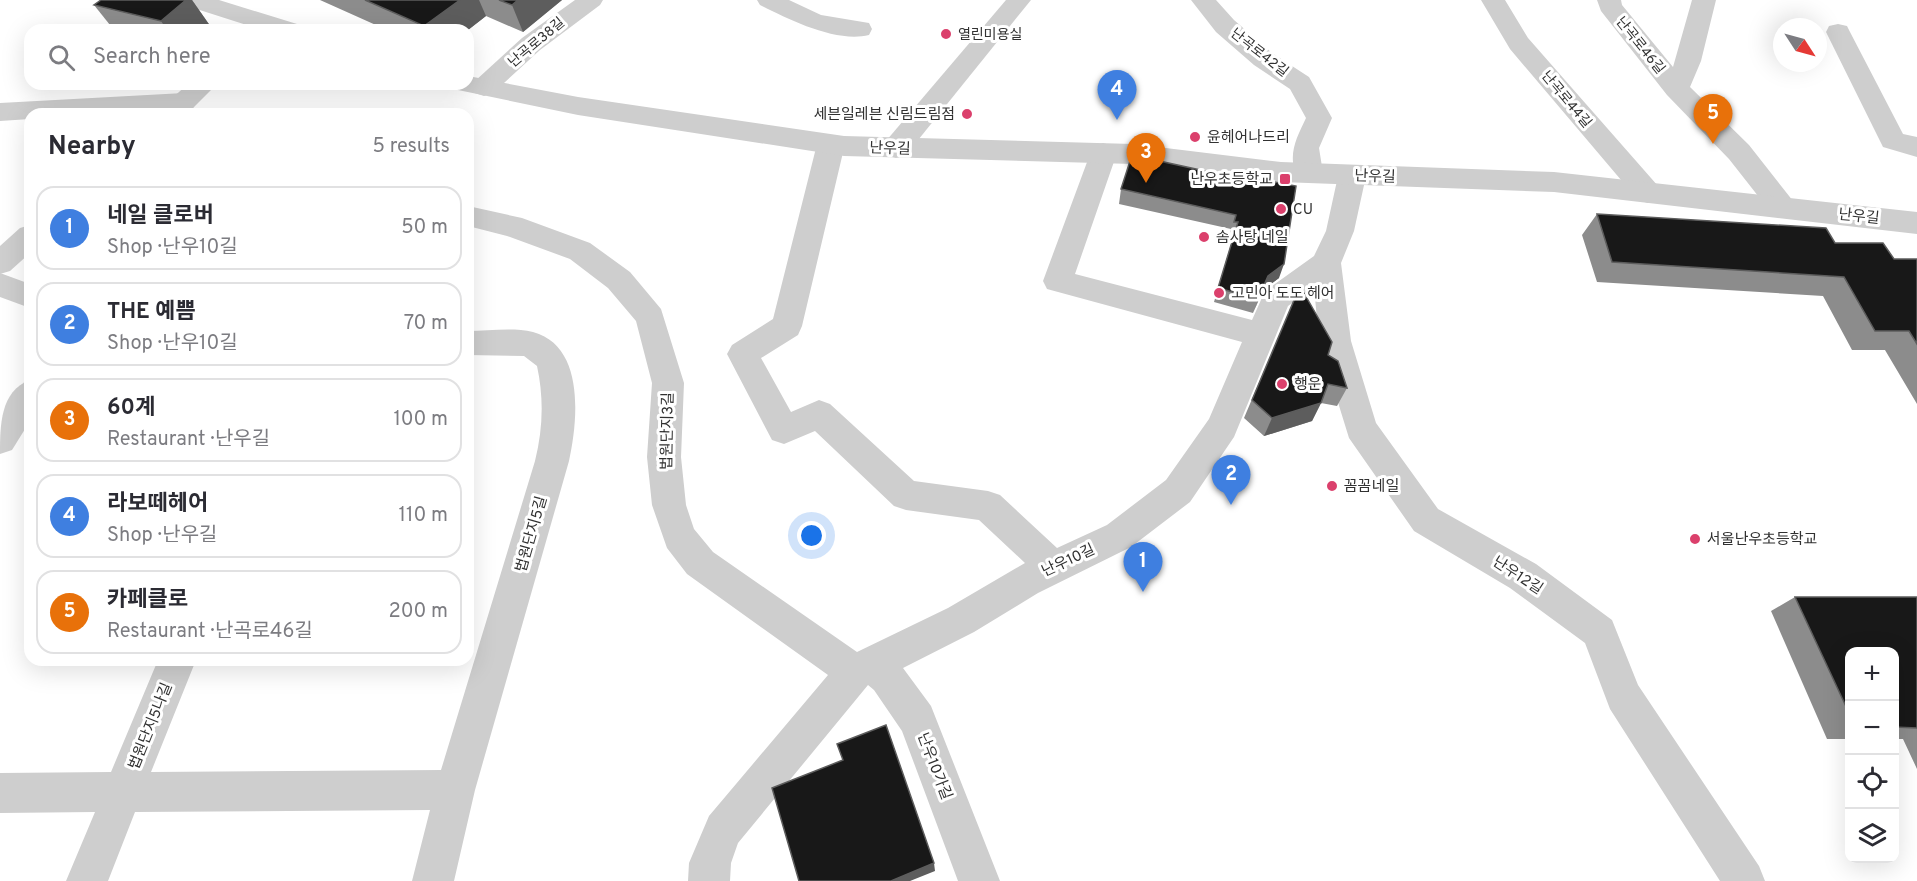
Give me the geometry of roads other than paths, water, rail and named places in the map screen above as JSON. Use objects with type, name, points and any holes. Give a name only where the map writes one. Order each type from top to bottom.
[{"type":"street","points":[[193,0],[256,24]]},
{"type":"street","name":"난곡로38길","points":[[476,86],[591,0]]},
{"type":"street","points":[[769,0],[815,22],[860,29]]},
{"type":"street","points":[[815,22],[840,0]]},
{"type":"street","points":[[896,148],[1019,0]]},
{"type":"street","name":"난곡로42길","points":[[1203,0],[1225,26],[1263,59],[1300,83],[1319,118],[1305,148],[1310,174]]},
{"type":"street","name":"난곡로44길","points":[[1493,0],[1519,43],[1648,193]]},
{"type":"street","name":"난곡로46길","points":[[1609,0],[1610,6],[1676,89],[1739,152],[1783,208]]},
{"type":"street","name":"난곡로46길","points":[[1676,89],[1688,62],[1704,0]]},
{"type":"street","points":[[1838,32],[1893,140],[1917,147]]},
{"type":"street","name":"난우길","points":[[476,86],[578,106],[831,144],[896,148],[1133,154],[1310,174],[1554,182],[1917,223]]},
{"type":"street","points":[[177,108],[197,90]]},
{"type":"street","points":[[0,112],[24,111]]},
{"type":"street","points":[[831,144],[787,326],[743,354],[784,430],[819,414],[906,495],[988,506],[1053,567]]},
{"type":"street","points":[[1103,153],[1058,281],[1261,335]]},
{"type":"street","points":[[1326,263],[1340,231],[1352,176]]},
{"type":"street","name":"법원단지3길","points":[[474,217],[522,229],[580,251],[619,280],[650,317],[668,383],[664,457],[669,505],[679,537],[700,563],[863,668]]},
{"type":"street","points":[[0,263],[24,241]]},
{"type":"street","name":"난우10길","points":[[709,881],[710,863],[723,830],[863,668],[960,620],[1025,581],[1119,536],[1178,491],[1222,427],[1276,299],[1326,263]]},
{"type":"street","name":"난우12길","points":[[1326,263],[1335,340],[1361,428],[1426,520],[1523,576],[1599,633],[1623,696],[1744,881]]},
{"type":"street","points":[[0,285],[24,294]]},
{"type":"street","name":"법원단지5길","points":[[433,881],[455,790],[539,508],[559,430],[557,384],[551,359],[530,344],[474,343]]},
{"type":"street","points":[[0,440],[24,402]]},
{"type":"street","name":"법원단지5나길","points":[[87,881],[174,666]]},
{"type":"street","name":"난우10가길","points":[[863,668],[887,677],[916,719],[979,881]]},
{"type":"street","points":[[0,792],[455,790]]},
{"type":"place","name":"열린미용실","points":[[946,34]]},
{"type":"place","name":"세븐일레븐 신림드림점","points":[[967,114]]},
{"type":"place","name":"라보떼헤어","points":[[1117,120]]},
{"type":"place","name":"윤헤어나드리","points":[[1195,137]]},
{"type":"place","name":"카페클로","points":[[1713,144]]},
{"type":"place","name":"난우초등학교","points":[[1285,179]]},
{"type":"place","name":"60계","points":[[1146,183]]},
{"type":"place","name":"CU","points":[[1281,209]]},
{"type":"place","name":"솜사탕 네일","points":[[1204,237]]},
{"type":"place","name":"고민아 도도 헤어","points":[[1219,293]]},
{"type":"place","name":"행운","points":[[1282,384]]},
{"type":"place","name":"꼼꼼네일","points":[[1332,486]]},
{"type":"place","name":"THE 예쁨","points":[[1231,505]]},
{"type":"place","name":"서울난우초등학교","points":[[1695,539]]},
{"type":"place","name":"네일 클로버","points":[[1143,592]]}]
